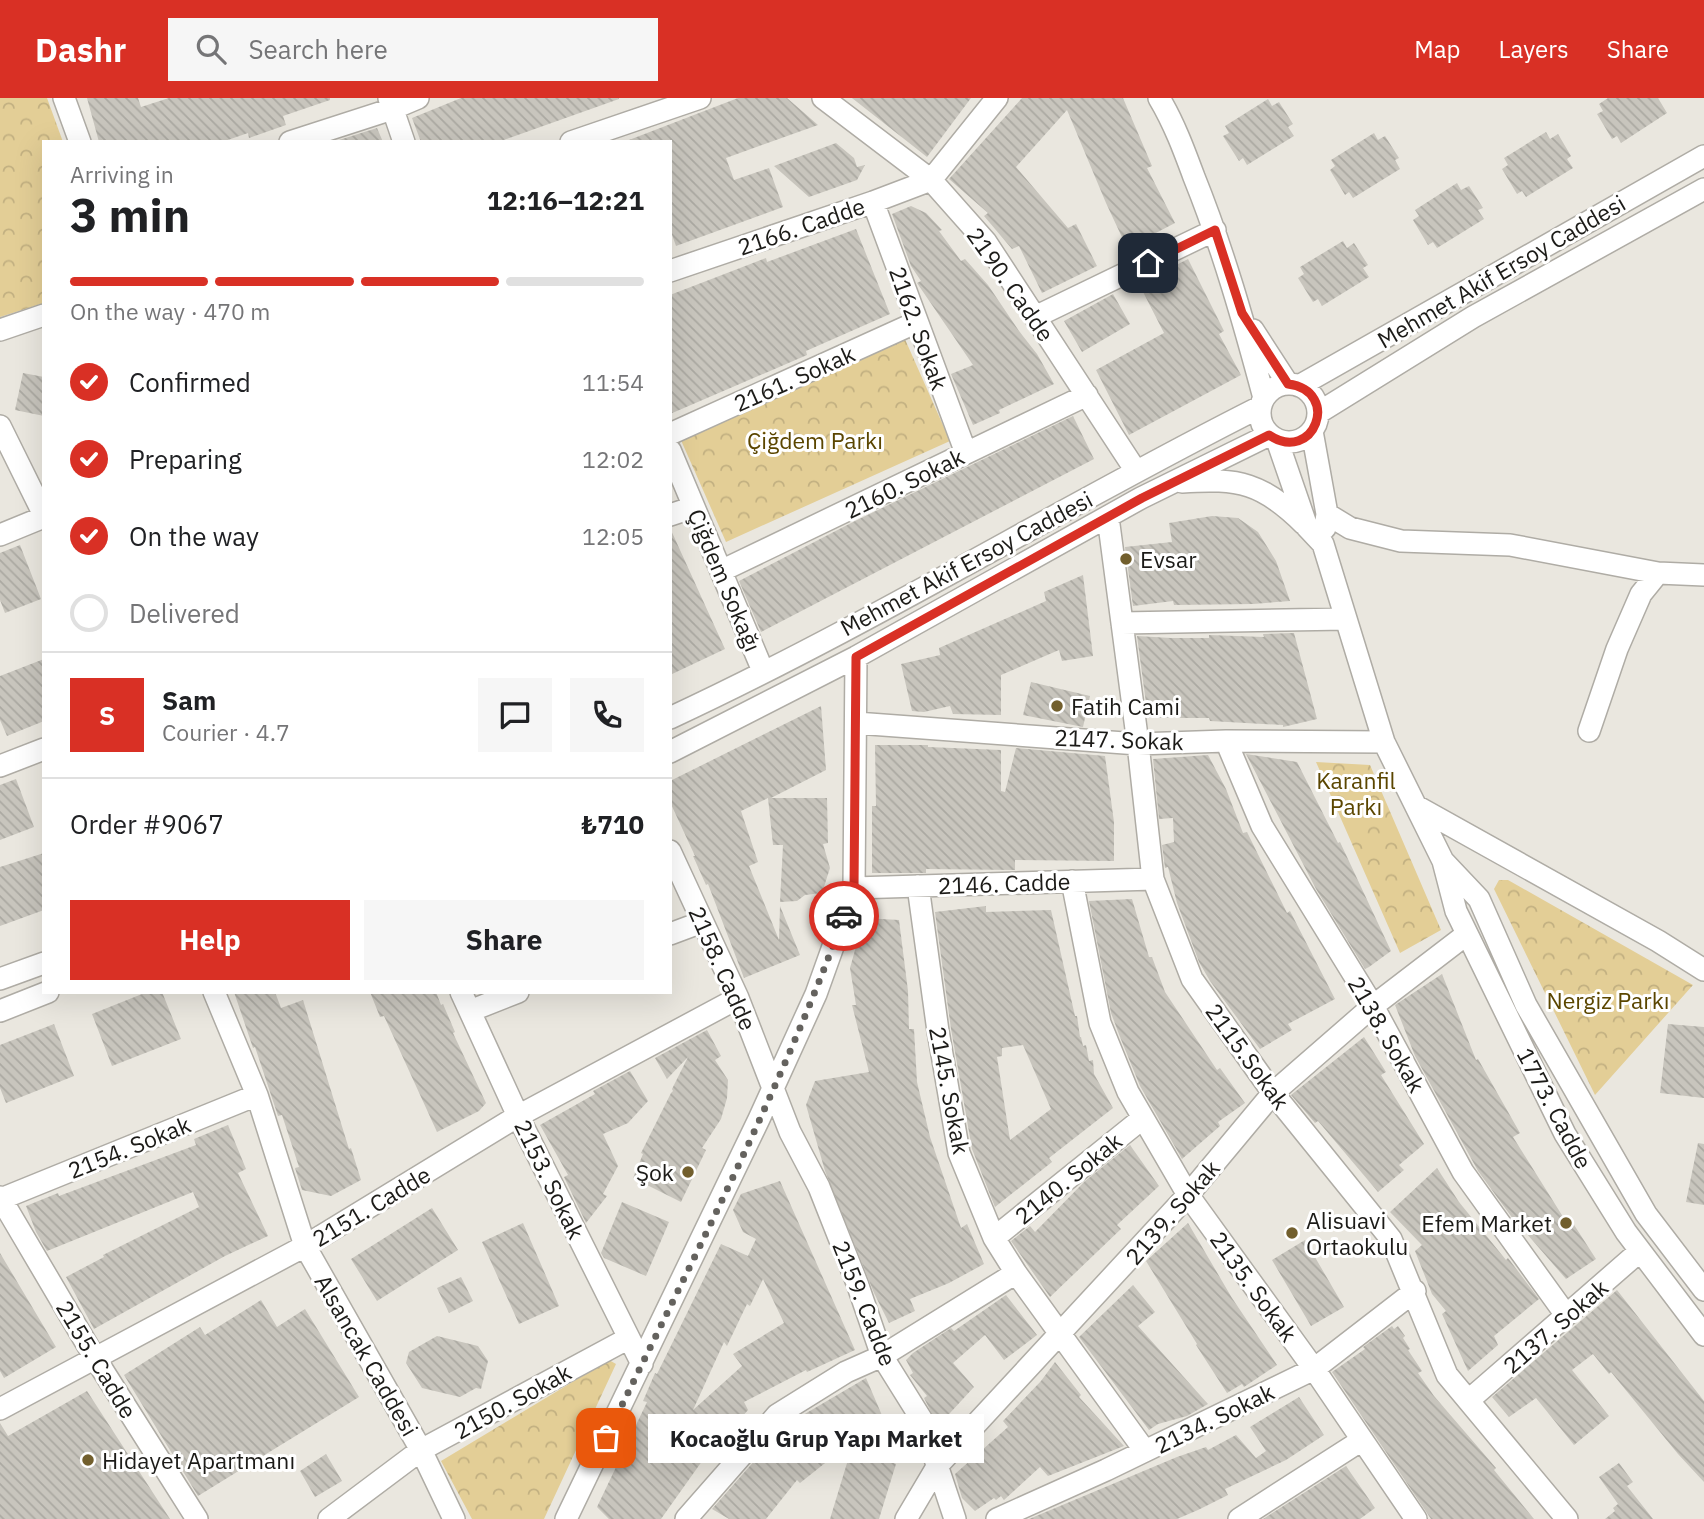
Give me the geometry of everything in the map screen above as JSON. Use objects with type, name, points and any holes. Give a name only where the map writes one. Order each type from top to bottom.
[{"type":"street","points":[[64,98],[79,140]]},
{"type":"street","points":[[295,140],[391,103],[418,98]]},
{"type":"street","points":[[578,140],[701,98]]},
{"type":"street","name":"2190. Cadde","points":[[823,98],[931,180],[986,242],[1136,471]]},
{"type":"street","points":[[931,180],[997,98]]},
{"type":"street","points":[[1159,98],[1171,119],[1215,230],[1242,313],[1262,403],[1260,417],[1273,437],[1297,441],[1315,422],[1312,396],[1293,385],[1242,313]]},
{"type":"street","points":[[391,103],[403,140]]},
{"type":"street","name":"Mehmet Akif Ersoy Caddesi","points":[[1293,385],[1704,156]]},
{"type":"street","name":"2166. Cadde","points":[[672,270],[931,180]]},
{"type":"street","name":"Mehmet Akif Ersoy Caddesi","points":[[1315,422],[1473,317],[1704,189]]},
{"type":"street","name":"2162. Sokak","points":[[873,202],[966,453]]},
{"type":"street","points":[[1035,317],[1215,230]]},
{"type":"street","points":[[0,330],[42,316]]},
{"type":"street","name":"2161. Sokak","points":[[672,433],[917,322]]},
{"type":"street","points":[[1262,403],[1270,391],[1293,385]]},
{"type":"street","name":"2160. Sokak","points":[[721,570],[1087,395]]},
{"type":"street","name":"Mehmet Akif Ersoy Caddesi","points":[[672,717],[909,596],[1262,403]]},
{"type":"street","name":"1773. Cadde","points":[[1315,422],[1327,514],[1323,544],[1384,742],[1443,861],[1456,911],[1565,1134],[1640,1251],[1704,1335]]},
{"type":"street","points":[[0,426],[42,512]]},
{"type":"street","name":"Mehmet Akif Ersoy Caddesi","points":[[672,751],[856,657],[1173,482],[1273,437]]},
{"type":"street","name":"1773. Cadde","points":[[1273,437],[1307,527],[1323,544]]},
{"type":"street","name":"Çiğdem Sokağı","points":[[672,455],[764,671]]},
{"type":"street","points":[[1173,482],[1237,482],[1265,492],[1307,527]]},
{"type":"street","points":[[672,514],[694,507]]},
{"type":"street","points":[[1327,514],[1350,528],[1401,541],[1510,545],[1658,573],[1704,575]]},
{"type":"street","points":[[0,535],[42,517]]},
{"type":"street","name":"2115.Sokak","points":[[1108,517],[1153,879],[1192,979],[1273,1093],[1391,1239],[1415,1291],[1447,1375],[1567,1519]]},
{"type":"street","points":[[1589,731],[1617,649],[1641,594],[1658,573]]},
{"type":"street","points":[[1122,623],[1346,619]]},
{"type":"street","points":[[572,1517],[816,994],[854,888],[856,657]]},
{"type":"street","name":"2147. Sokak","points":[[856,723],[1138,744],[1226,741],[1384,742]]},
{"type":"street","name":"2138. Sokak","points":[[1226,741],[1262,826],[1373,1006],[1463,1171],[1566,1315]]},
{"type":"street","points":[[0,766],[42,750]]},
{"type":"street","points":[[1416,806],[1658,941],[1704,970]]},
{"type":"street","name":"2158. Cadde","points":[[672,855],[774,1086]]},
{"type":"street","name":"1773. Cadde","points":[[1443,861],[1479,899],[1525,1004],[1612,1156],[1646,1214],[1704,1290]]},
{"type":"street","name":"2146. Cadde","points":[[854,888],[1153,879]]},
{"type":"street","name":"2135. Sokak","points":[[1072,881],[1100,1023],[1128,1092],[1188,1195],[1314,1369],[1415,1519]]},
{"type":"street","name":"2145. Sokak","points":[[918,886],[938,1031],[959,1153],[994,1237],[1016,1273],[1145,1451]]},
{"type":"street","points":[[672,933],[702,922]]},
{"type":"street","name":"2139. Sokak","points":[[906,1519],[938,1465],[1188,1195],[1273,1093],[1373,1006],[1467,934]]},
{"type":"street","points":[[0,979],[42,964]]},
{"type":"street","points":[[0,1011],[43,994]]},
{"type":"street","name":"Alsancak Caddesi","points":[[216,994],[257,1095],[305,1246],[421,1451],[454,1519]]},
{"type":"street","points":[[466,1001],[506,994]]},
{"type":"street","name":"2151. Cadde","points":[[0,1409],[305,1246],[518,1116],[737,998]]},
{"type":"street","name":"2153. Sokak","points":[[466,1001],[518,1116],[642,1364]]},
{"type":"street","name":"2159. Cadde","points":[[774,1086],[790,1132],[819,1187],[882,1356],[922,1420],[955,1519]]},
{"type":"street","name":"2154. Sokak","points":[[1,1198],[257,1095]]},
{"type":"street","name":"2140. Sokak","points":[[994,1237],[1143,1118]]},
{"type":"street","name":"2155. Cadde","points":[[1,1198],[94,1358],[197,1519]]},
{"type":"street","name":"2137. Sokak","points":[[1469,1401],[1640,1251]]},
{"type":"street","points":[[686,1519],[777,1415],[846,1372],[882,1356],[1016,1273]]},
{"type":"street","name":"2134. Sokak","points":[[997,1519],[1314,1369],[1415,1291]]},
{"type":"street","name":"2150. Sokak","points":[[329,1519],[421,1451],[629,1338]]},
{"type":"street","points":[[1239,1519],[1362,1440]]},
{"type":"green space","points":[[0,98],[47,98],[62,140],[42,140],[42,304],[0,317]]},
{"type":"green space","name":"Çiğdem Parkı","points":[[904,337],[950,441],[726,542],[680,438]]},
{"type":"green space","name":"Karanfil Parkı","points":[[1316,762],[1370,765],[1441,930],[1400,953]]},
{"type":"green space","name":"Nergiz Parkı","points":[[1499,880],[1508,880],[1693,985],[1595,1095],[1494,889]]},
{"type":"green space","points":[[609,1360],[616,1364],[544,1519],[472,1519],[441,1461]]},
{"type":"building","points":[[87,98],[138,98],[141,107],[169,98],[330,98],[283,116],[286,125],[249,138],[248,133],[228,140],[98,140]]},
{"type":"building","points":[[461,98],[619,98],[504,140],[420,140],[412,118]]},
{"type":"building","points":[[738,98],[787,98],[818,125],[726,158],[734,180],[769,168],[783,207],[676,246],[672,235],[672,140],[629,140]]},
{"type":"building","points":[[852,98],[971,98],[927,157]]},
{"type":"building","points":[[1022,98],[1123,98],[1152,166],[1147,168],[1175,223],[1127,248],[1067,110],[1016,167],[1068,228],[1076,224],[1097,266],[1042,293],[1019,246],[1012,249],[984,216],[988,213],[949,179]]},
{"type":"building","points":[[1608,98],[1658,98],[1667,113],[1621,143],[1617,136],[1612,139],[1597,114],[1603,111],[1599,104]]},
{"type":"building","points":[[1268,99],[1272,106],[1279,102],[1293,124],[1288,127],[1294,136],[1247,165],[1243,158],[1239,161],[1223,136],[1229,133],[1225,126]]},
{"type":"building","points":[[377,128],[382,140],[339,140]]},
{"type":"building","points":[[1546,132],[1550,139],[1558,134],[1571,156],[1567,159],[1573,168],[1526,197],[1522,191],[1517,194],[1502,169],[1508,165],[1504,158]]},
{"type":"building","points":[[1374,133],[1378,140],[1385,136],[1399,158],[1395,160],[1400,169],[1353,198],[1349,192],[1345,195],[1330,170],[1335,166],[1331,160]]},
{"type":"building","points":[[836,143],[854,158],[857,167],[865,165],[857,180],[809,197],[774,166]]},
{"type":"building","points":[[1457,183],[1461,190],[1469,186],[1483,208],[1478,210],[1484,219],[1437,248],[1433,242],[1428,245],[1413,220],[1419,216],[1415,210]]},
{"type":"building","points":[[911,206],[926,213],[942,230],[939,231],[961,261],[965,259],[988,285],[1037,354],[1054,384],[973,425],[951,374],[973,365],[917,283],[921,281],[911,266],[892,214]]},
{"type":"building","points":[[856,229],[890,314],[806,351],[807,355],[672,413],[672,294],[766,258],[767,262]]},
{"type":"building","points":[[1343,241],[1347,248],[1354,243],[1368,265],[1363,268],[1369,277],[1322,306],[1318,299],[1313,302],[1298,278],[1304,274],[1300,267]]},
{"type":"building","points":[[1188,259],[1224,331],[1219,334],[1241,375],[1129,435],[1096,370],[1164,333],[1139,284]]},
{"type":"building","points":[[1113,294],[1130,324],[1082,352],[1064,321]]},
{"type":"building","points":[[23,373],[42,377],[42,416],[15,410]]},
{"type":"building","points":[[1073,416],[1094,459],[761,632],[739,581],[855,521]]},
{"type":"building","points":[[1212,516],[1238,518],[1258,532],[1276,561],[1290,601],[1174,605],[1173,601],[1133,606],[1125,547],[1172,542],[1169,523]]},
{"type":"building","points":[[672,532],[725,649],[672,674]]},
{"type":"building","points":[[20,545],[41,599],[5,613],[0,600],[0,553]]},
{"type":"building","points":[[1083,575],[1093,656],[1062,661],[1059,650],[1001,675],[1001,715],[953,714],[950,706],[924,712],[912,711],[901,664],[940,655],[939,648],[1046,601],[1044,592]]},
{"type":"building","points":[[1294,633],[1317,719],[1283,727],[1210,721],[1209,718],[1148,718],[1137,636],[1264,637],[1263,634]]},
{"type":"building","points":[[42,660],[42,722],[7,736],[0,720],[0,676]]},
{"type":"building","name":"Fatih Cami","points":[[1031,682],[1090,696],[1083,727],[1023,715]]},
{"type":"building","points":[[821,706],[826,770],[771,798],[827,798],[828,843],[823,844],[830,868],[822,893],[805,895],[797,901],[780,902],[783,845],[773,845],[768,798],[741,811],[758,862],[749,866],[779,940],[780,906],[800,955],[744,978],[708,884],[706,885],[672,806],[672,780]]},
{"type":"building","points":[[875,745],[928,745],[1001,750],[1001,791],[1005,792],[1016,748],[1105,756],[1114,822],[1114,861],[1015,860],[1015,870],[926,869],[926,873],[872,873],[872,806],[876,806]]},
{"type":"building","points":[[1246,754],[1297,762],[1338,843],[1340,842],[1391,951],[1369,967],[1365,969],[1316,889]]},
{"type":"building","points":[[1208,755],[1226,789],[1243,833],[1247,832],[1287,913],[1290,911],[1335,999],[1288,1024],[1292,1030],[1260,1049],[1199,962],[1177,903],[1168,867],[1165,868],[1162,845],[1174,842],[1173,818],[1159,819],[1153,759]]},
{"type":"building","points":[[16,779],[34,827],[0,840],[0,785]]},
{"type":"building","points":[[42,854],[42,911],[0,926],[0,867]]},
{"type":"building","points":[[1132,899],[1149,957],[1152,957],[1165,992],[1217,1070],[1220,1068],[1245,1103],[1218,1122],[1220,1126],[1182,1159],[1140,1086],[1111,1013],[1089,901]]},
{"type":"building","points":[[986,906],[986,912],[1051,910],[1080,1037],[1083,1046],[1086,1045],[1089,1061],[1093,1060],[1094,1074],[1113,1108],[1049,1158],[1052,1162],[995,1207],[972,1149],[951,1029],[935,912]],"holes":[[[1023,1045],[1051,1109],[1010,1140],[997,1057],[1002,1056],[1002,1048]]]},
{"type":"building","points":[[864,918],[899,920],[908,991],[909,1029],[914,1029],[917,1082],[930,1137],[961,1228],[967,1224],[984,1264],[949,1283],[910,1299],[915,1311],[889,1323],[874,1293],[825,1171],[806,1105],[815,1081],[869,1072],[852,1005],[856,1005],[850,968]]},
{"type":"building","points":[[1442,974],[1476,1060],[1478,1059],[1520,1133],[1513,1137],[1565,1220],[1569,1217],[1596,1259],[1566,1279],[1527,1234],[1524,1234],[1478,1171],[1415,1056],[1395,1005]]},
{"type":"building","points":[[142,994],[163,994],[181,1039],[112,1066],[92,1014]]},
{"type":"building","points":[[235,994],[276,994],[281,1008],[303,1000],[361,1180],[331,1196],[302,1190],[295,1168],[299,1167],[282,1115],[278,1116],[255,1047],[253,1048]]},
{"type":"building","points":[[371,994],[437,994],[486,1103],[479,1111],[437,1132],[384,1016],[380,1017]]},
{"type":"building","points":[[54,1024],[74,1076],[6,1103],[0,1088],[0,1045]]},
{"type":"building","points":[[1668,1024],[1704,1027],[1704,1098],[1660,1093]]},
{"type":"building","points":[[707,1030],[721,1056],[715,1060],[728,1080],[727,1098],[721,1119],[702,1148],[706,1150],[681,1202],[633,1178],[643,1154],[641,1153],[688,1057],[667,1079],[655,1058]]},
{"type":"building","points":[[1364,1037],[1386,1072],[1381,1075],[1424,1144],[1399,1165],[1404,1170],[1378,1192],[1318,1121],[1315,1123],[1291,1095]]},
{"type":"building","points":[[630,1071],[648,1101],[628,1123],[603,1134],[618,1166],[603,1194],[607,1196],[586,1223],[564,1177],[568,1175],[540,1125]]},
{"type":"building","points":[[228,1125],[246,1169],[238,1173],[268,1236],[225,1256],[94,1329],[66,1277],[104,1257],[103,1255],[199,1207],[193,1192],[47,1251],[26,1206],[196,1145],[194,1139]]},
{"type":"building","points":[[1698,1143],[1704,1144],[1704,1205],[1686,1202]]},
{"type":"building","points":[[1130,1145],[1159,1186],[1117,1225],[1121,1229],[1050,1297],[1011,1241],[1030,1226],[1035,1232],[1085,1181]]},
{"type":"building","points":[[1437,1168],[1459,1202],[1506,1260],[1508,1258],[1539,1299],[1494,1336],[1498,1345],[1468,1371],[1442,1314],[1446,1311],[1432,1294],[1415,1251],[1422,1245],[1390,1212]]},
{"type":"building","points":[[780,1181],[855,1350],[807,1372],[806,1370],[744,1402],[748,1410],[725,1436],[722,1433],[661,1519],[609,1519],[597,1507],[647,1402],[643,1401],[655,1373],[657,1374],[721,1244],[748,1256],[756,1239],[743,1232],[733,1210],[741,1194]],"holes":[[[763,1279],[784,1323],[733,1354],[742,1366],[693,1410],[724,1342],[727,1346],[747,1304],[750,1306]]]},
{"type":"building","points":[[622,1202],[669,1222],[646,1276],[604,1258],[601,1253]]},
{"type":"building","points":[[432,1208],[458,1250],[377,1301],[351,1259]]},
{"type":"building","points":[[523,1223],[559,1306],[519,1324],[482,1242]]},
{"type":"building","points":[[1188,1223],[1232,1298],[1277,1365],[1244,1387],[1242,1384],[1227,1393],[1146,1261]]},
{"type":"building","points":[[1305,1240],[1344,1307],[1311,1326],[1272,1260]]},
{"type":"building","points":[[0,1253],[56,1347],[4,1378],[0,1371]]},
{"type":"building","points":[[461,1277],[473,1301],[449,1313],[437,1288]]},
{"type":"building","points":[[1133,1285],[1155,1312],[1138,1326],[1208,1404],[1187,1416],[1158,1424],[1149,1430],[1079,1337]]},
{"type":"building","points":[[1617,1290],[1704,1401],[1704,1482],[1593,1354],[1572,1370],[1609,1416],[1574,1445],[1536,1398],[1509,1417],[1492,1397]]},
{"type":"building","points":[[1006,1295],[1037,1335],[1004,1360],[985,1335],[953,1363],[974,1387],[938,1426],[924,1398],[927,1396],[910,1375],[913,1373],[906,1360],[951,1328],[954,1331]]},
{"type":"building","points":[[261,1300],[277,1327],[305,1309],[359,1397],[198,1496],[124,1375],[200,1327],[205,1335]]},
{"type":"building","points":[[1392,1326],[1394,1329],[1398,1326],[1405,1336],[1403,1338],[1410,1349],[1408,1350],[1422,1371],[1418,1373],[1434,1396],[1496,1468],[1494,1470],[1534,1519],[1431,1519],[1332,1372]]},
{"type":"building","points":[[437,1336],[478,1346],[488,1361],[481,1389],[476,1388],[460,1397],[422,1388],[406,1363],[409,1352]]},
{"type":"building","points":[[1055,1362],[1081,1395],[1079,1397],[1124,1446],[1048,1476],[1040,1467],[1004,1500],[1001,1496],[996,1500],[994,1498],[975,1511],[962,1498],[955,1474],[1008,1427],[1003,1421]]},
{"type":"building","points":[[866,1378],[890,1434],[877,1439],[891,1462],[896,1464],[879,1519],[830,1519],[854,1440],[800,1483],[797,1480],[766,1519],[729,1519],[712,1509],[786,1425]]},
{"type":"building","points":[[87,1391],[170,1519],[0,1519],[0,1423],[8,1436]]},
{"type":"building","points":[[1299,1397],[1324,1435],[1286,1460],[1225,1489],[1228,1495],[1198,1510],[1177,1519],[1029,1519],[1177,1457],[1206,1447],[1208,1450],[1236,1435],[1256,1458],[1266,1451],[1250,1427]]},
{"type":"building","points":[[326,1454],[342,1481],[315,1497],[300,1471]]},
{"type":"building","points":[[1619,1463],[1633,1482],[1627,1486],[1653,1519],[1605,1519],[1615,1511],[1613,1508],[1618,1504],[1599,1477]]},
{"type":"building","points":[[1346,1466],[1375,1508],[1360,1519],[1263,1519]]},
{"type":"way so far","points":[[606,1438],[816,994],[844,916]]},
{"type":"place","name":"Evsar","points":[[1126,559]]},
{"type":"place","name":"Fatih Cami","points":[[1057,706]]},
{"type":"place","name":"Şok","points":[[688,1172]]},
{"type":"place","name":"Efem Market","points":[[1566,1223]]},
{"type":"place","name":"Alisuavi Ortaokulu","points":[[1292,1233]]},
{"type":"place","name":"Kocaoğlu Grup Yapı Market","points":[[606,1438]]},
{"type":"place","name":"Hidayet Apartmanı","points":[[88,1460]]},
{"type":"route","points":[[844,916],[854,888],[856,657],[1142,498],[1269,435],[1287,442],[1305,438],[1317,423],[1317,404],[1312,396],[1306,389],[1288,384],[1242,313],[1215,230],[1148,263]]}]
